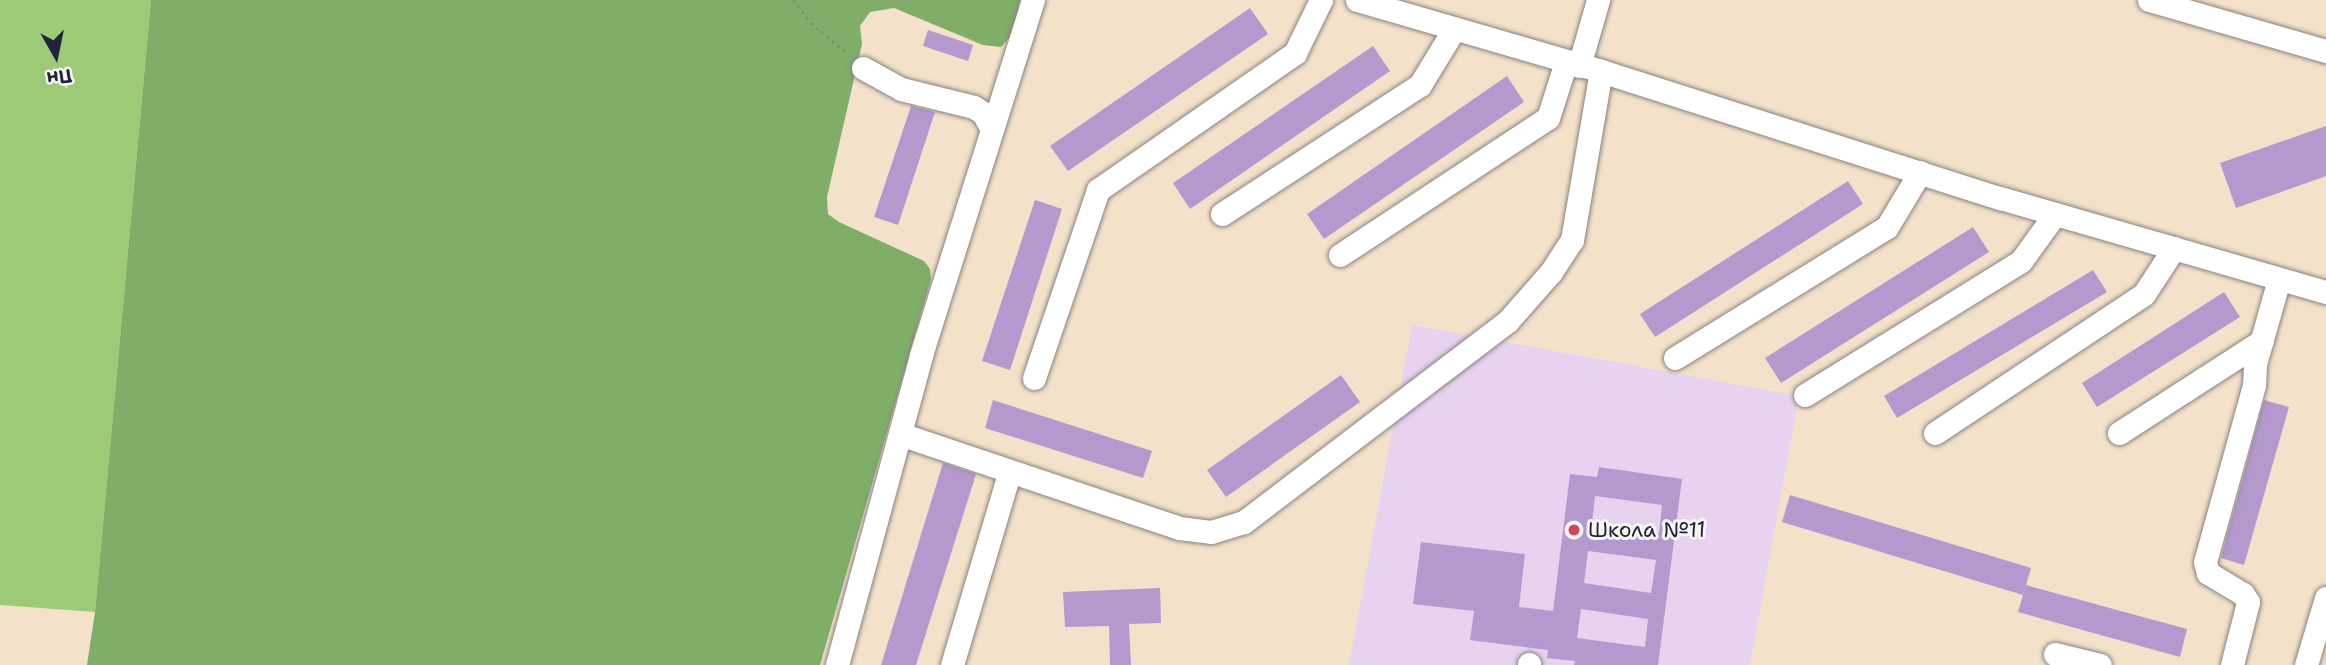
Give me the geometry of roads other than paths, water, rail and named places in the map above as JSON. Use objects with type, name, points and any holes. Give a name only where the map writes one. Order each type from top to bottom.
[{"type":"street","points":[[837,665],[900,434],[1033,0]]},
{"type":"street","points":[[1034,379],[1098,190],[1295,53],[1321,0]]},
{"type":"street","points":[[1357,0],[2055,214],[2326,292]]},
{"type":"street","points":[[900,434],[1179,528],[1211,532],[1244,523],[1507,322],[1551,272],[1572,240],[1582,67],[1598,0]]},
{"type":"street","points":[[2149,0],[2326,51]]},
{"type":"street","points":[[1222,214],[1420,85],[1454,29]]},
{"type":"street","points":[[1340,255],[1548,118],[1582,67]]},
{"type":"street","points":[[863,68],[901,89],[974,107],[983,113],[992,129]]},
{"type":"street","points":[[1675,358],[1887,227],[1920,172]]},
{"type":"street","points":[[1805,395],[2021,261],[2055,214]]},
{"type":"street","points":[[1935,433],[2144,294],[2174,248]]},
{"type":"street","points":[[2232,665],[2248,602],[2243,594],[2208,573],[2204,562],[2254,385],[2262,341],[2279,279]]},
{"type":"street","points":[[2119,433],[2262,341]]},
{"type":"street","points":[[952,665],[1010,471]]},
{"type":"street","points":[[2306,665],[2326,598]]},
{"type":"street","points":[[2055,654],[2100,665]]},
{"type":"place","name":"Школа №11","points":[[1574,530]]}]
